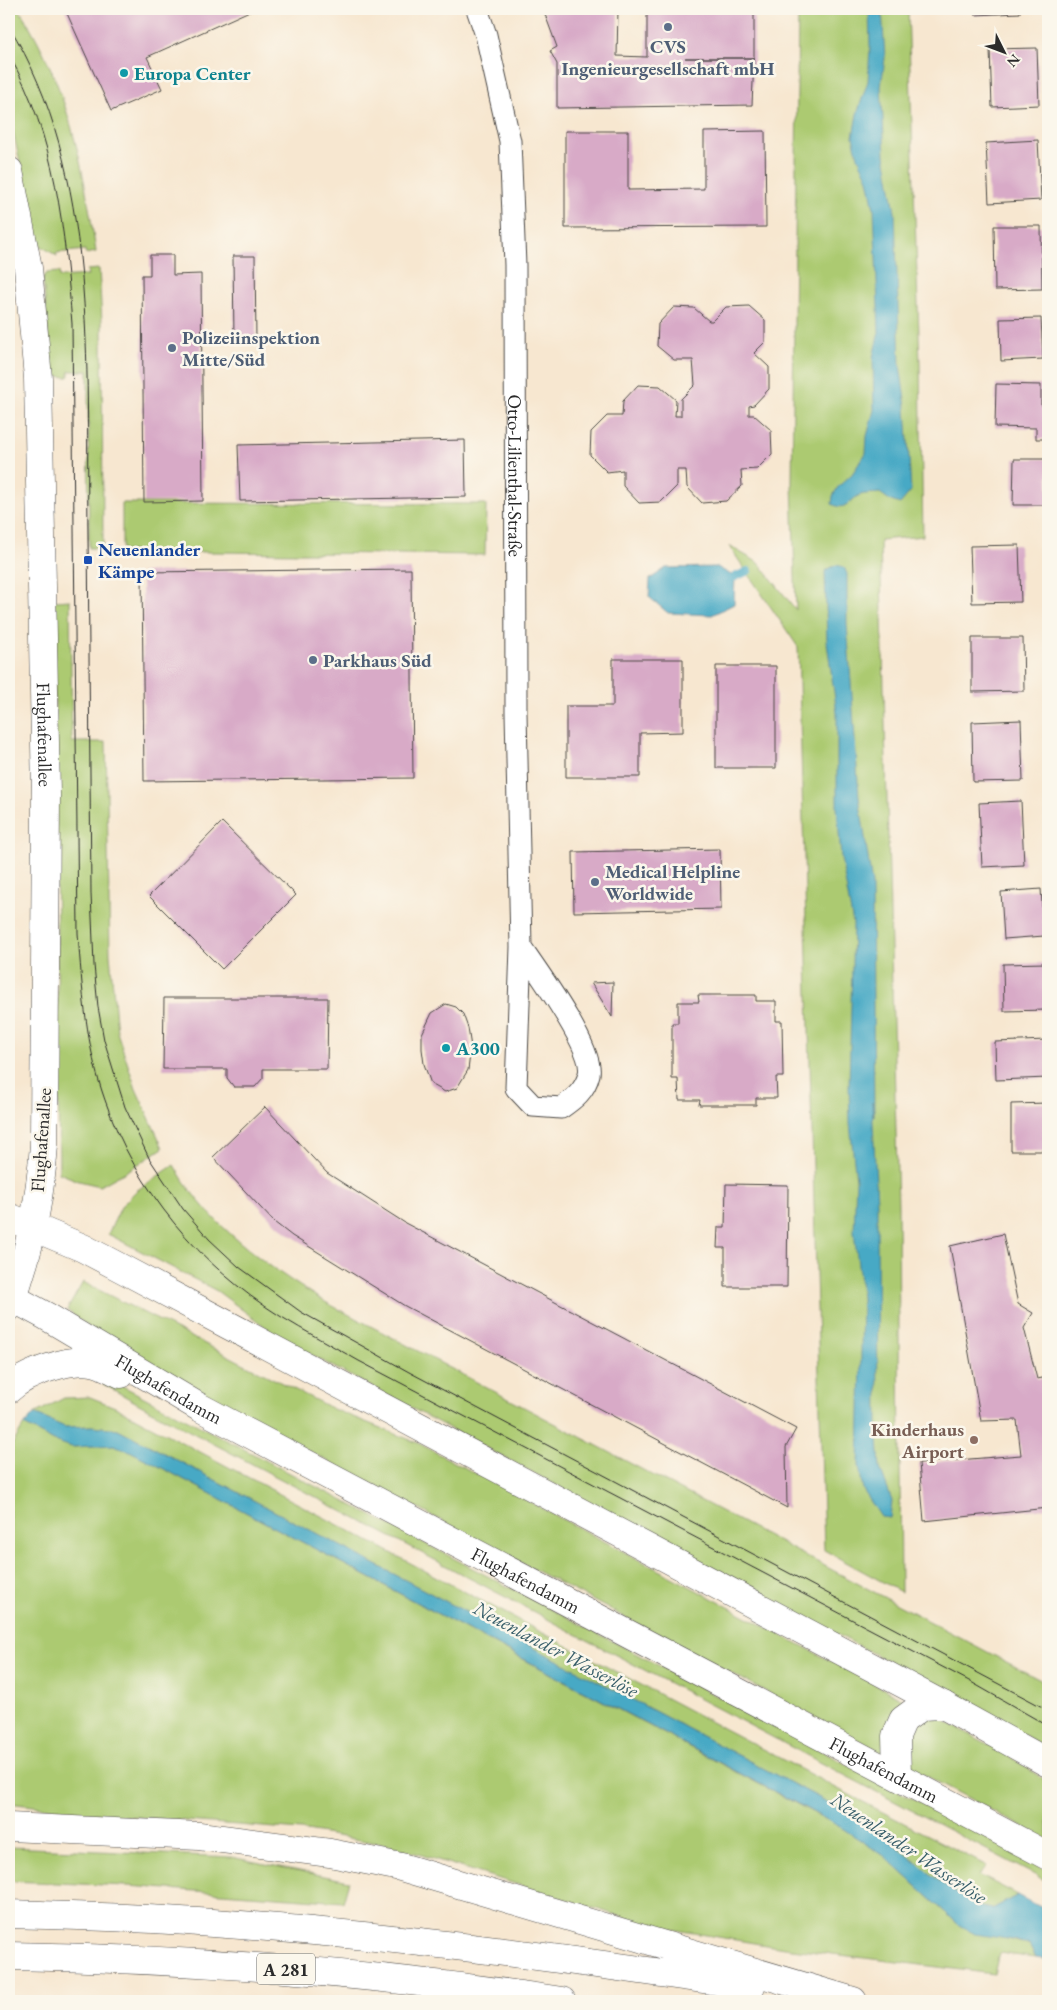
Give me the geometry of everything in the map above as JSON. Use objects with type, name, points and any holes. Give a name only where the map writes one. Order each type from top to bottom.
[{"type":"main road","name":"Flughafenallee","points":[[9,171],[28,268],[38,378],[46,795],[44,1145],[42,1179],[20,1221],[10,1300]]},
{"type":"main road","points":[[20,1221],[119,1267],[943,1705],[1048,1763]]},
{"type":"main road","name":"Flughafendamm","points":[[10,1300],[46,1316],[190,1402],[344,1485],[1048,1856]]},
{"type":"main road","points":[[9,1389],[30,1377],[68,1362],[93,1362],[161,1396],[190,1402]]},
{"type":"main road","points":[[898,1776],[896,1736],[903,1720],[922,1706],[943,1705]]},
{"type":"main road","points":[[9,1827],[199,1836],[330,1853],[402,1867],[852,2001]]},
{"type":"main road","name":"A 281","points":[[9,1914],[196,1921],[333,1932],[666,1974],[852,2001]]},
{"type":"main road","name":"A 281","points":[[9,1956],[177,1962],[313,1971],[486,1990],[562,2001]]},
{"type":"street","name":"Otto-Lilienthal-Straße","points":[[477,9],[486,35],[510,141],[513,188],[517,766],[521,947],[516,1088],[533,1106],[561,1108],[580,1095],[590,1073],[585,1052],[563,1010],[521,947]]},
{"type":"green space","points":[[9,9],[19,9],[50,67],[61,96],[79,156],[96,252],[86,254],[85,250],[56,253],[57,256],[38,244],[9,113]]},
{"type":"green space","points":[[798,9],[908,9],[920,365],[923,536],[880,540],[898,1207],[901,1592],[824,1550],[798,647],[729,546],[759,563],[796,610],[792,483]]},
{"type":"green space","points":[[99,269],[102,322],[103,548],[89,548],[88,371],[69,371],[69,377],[52,376],[43,278],[47,273],[59,272],[60,277],[88,275],[87,270]]},
{"type":"green space","points":[[122,503],[486,504],[485,555],[122,551]]},
{"type":"green space","points":[[70,600],[72,742],[106,742],[110,954],[117,1032],[136,1089],[163,1148],[100,1186],[79,1181],[59,1173],[54,601]]},
{"type":"green space","points":[[174,1165],[190,1191],[222,1226],[273,1268],[327,1303],[1048,1684],[1048,1749],[993,1717],[283,1340],[217,1291],[108,1234],[122,1205],[136,1191]]},
{"type":"green space","points":[[83,1282],[333,1409],[418,1443],[1003,1752],[1048,1782],[1048,1840],[208,1398],[99,1335],[67,1310]]},
{"type":"green space","points":[[106,1380],[113,1381],[1031,1861],[1048,1871],[1048,1882],[155,1413],[103,1384]]},
{"type":"green space","points":[[90,1397],[115,1407],[987,1866],[979,1875],[1018,1895],[992,1909],[975,1906],[944,1885],[879,1832],[831,1804],[118,1429],[93,1426],[65,1427],[34,1414],[64,1398]]},
{"type":"green space","points":[[24,1425],[54,1441],[72,1447],[114,1445],[130,1451],[842,1828],[883,1855],[959,1925],[1029,1945],[1036,1958],[999,1953],[994,1974],[784,1948],[652,1926],[389,1845],[301,1830],[98,1814],[9,1803],[9,1450]]},
{"type":"green space","points":[[9,1847],[231,1857],[349,1881],[343,1902],[128,1886],[9,1881]]},
{"type":"water","points":[[869,9],[882,9],[885,58],[881,87],[885,155],[895,212],[900,365],[906,407],[911,491],[900,504],[891,501],[880,493],[860,495],[841,507],[832,504],[833,496],[838,487],[852,474],[866,453],[867,436],[874,410],[873,357],[879,332],[874,209],[868,179],[858,157],[853,137],[857,114],[868,81],[870,47]]},
{"type":"water","points":[[836,565],[844,567],[847,574],[847,624],[859,797],[872,884],[874,1116],[872,1102],[877,1203],[878,1439],[880,1468],[892,1501],[890,1518],[881,1517],[863,1490],[859,1466],[862,1298],[854,1232],[856,1180],[850,1124],[849,1087],[853,924],[841,858],[837,807],[837,713],[827,643],[825,571]]},
{"type":"water","points":[[717,567],[735,577],[734,604],[712,615],[668,613],[649,597],[650,579],[666,568]]},
{"type":"water","points":[[34,1414],[65,1427],[93,1426],[118,1429],[831,1804],[879,1832],[944,1885],[975,1906],[992,1909],[1018,1895],[1048,1911],[1048,1960],[1036,1958],[1029,1945],[1014,1940],[975,1934],[959,1925],[883,1855],[842,1828],[798,1804],[130,1451],[114,1445],[72,1447],[54,1441],[24,1425]]},
{"type":"building","name":"Europa Center","points":[[65,9],[254,9],[147,57],[162,89],[111,111]]},
{"type":"building","points":[[543,9],[618,9],[617,56],[647,57],[647,9],[754,9],[752,105],[557,108],[557,64],[550,51],[557,47]]},
{"type":"building","points":[[974,9],[1020,9],[1020,13],[975,15]]},
{"type":"building","points":[[1037,48],[1039,105],[992,107],[990,49]]},
{"type":"building","points":[[565,131],[628,131],[628,190],[704,189],[704,132],[765,131],[766,227],[565,228]]},
{"type":"building","points":[[1038,140],[1041,200],[989,203],[986,143]]},
{"type":"building","points":[[994,226],[1041,226],[1042,289],[995,290]]},
{"type":"building","name":"Polizeiinspektion Mitte/Süd","points":[[150,255],[173,255],[173,275],[201,274],[203,501],[144,502],[142,275],[150,275]]},
{"type":"building","points":[[233,256],[255,256],[256,340],[234,340]]},
{"type":"building","points":[[749,306],[765,320],[765,342],[754,353],[769,367],[769,389],[754,405],[749,406],[749,415],[754,415],[771,430],[772,454],[757,469],[741,470],[742,486],[726,501],[702,503],[687,487],[686,470],[677,470],[677,486],[661,502],[639,503],[623,486],[623,470],[607,472],[590,455],[591,432],[607,416],[622,416],[623,401],[638,385],[660,386],[676,400],[675,416],[681,416],[681,399],[695,385],[693,360],[674,360],[657,346],[658,324],[674,307],[694,308],[709,321],[712,321],[726,307]]},
{"type":"building","points":[[1041,318],[1043,359],[1001,361],[1000,319]]},
{"type":"building","points":[[996,384],[1041,385],[1041,405],[1048,405],[1048,439],[1036,439],[1036,428],[995,427]]},
{"type":"building","points":[[465,440],[466,497],[240,501],[238,445]]},
{"type":"building","points":[[1014,459],[1048,459],[1048,505],[1013,505]]},
{"type":"building","points":[[1019,545],[1021,602],[972,603],[970,546]]},
{"type":"building","name":"Parkhaus Süd","points":[[411,569],[413,778],[144,781],[142,572]]},
{"type":"building","points":[[972,638],[1023,638],[1024,691],[972,692]]},
{"type":"building","points":[[613,659],[683,659],[683,732],[640,733],[640,777],[566,777],[566,706],[613,706]]},
{"type":"building","points":[[716,666],[776,666],[776,768],[716,768]]},
{"type":"building","points":[[1021,720],[1023,781],[973,782],[972,722]]},
{"type":"building","points":[[1021,801],[1024,865],[982,867],[979,803]]},
{"type":"building","points":[[222,822],[296,895],[222,969],[149,896]]},
{"type":"building","points":[[720,849],[721,909],[574,912],[573,852]]},
{"type":"building","points":[[1041,889],[1044,936],[1004,939],[1001,892]]},
{"type":"building","points":[[1046,963],[1047,1010],[1004,1011],[1003,964]]},
{"type":"building","points":[[613,982],[612,1017],[591,983]]},
{"type":"building","points":[[698,995],[756,995],[756,1001],[776,1001],[776,1021],[782,1021],[783,1077],[776,1077],[777,1098],[756,1098],[756,1105],[699,1105],[700,1100],[679,1100],[678,1079],[672,1079],[672,1023],[678,1023],[678,1002],[699,1002]]},
{"type":"building","points":[[164,998],[328,998],[327,1069],[263,1069],[263,1078],[255,1087],[234,1087],[227,1078],[227,1069],[163,1069]]},
{"type":"building","name":"A300","points":[[446,1004],[456,1007],[463,1014],[468,1028],[471,1047],[468,1070],[457,1088],[445,1092],[431,1084],[424,1064],[422,1034],[432,1013]]},
{"type":"building","points":[[1047,1040],[1048,1078],[996,1080],[995,1042]]},
{"type":"building","points":[[1048,1103],[1048,1151],[1011,1151],[1011,1104]]},
{"type":"building","points":[[265,1107],[327,1173],[405,1223],[796,1429],[786,1447],[787,1508],[405,1306],[292,1236],[274,1222],[213,1157]]},
{"type":"building","points":[[726,1184],[788,1185],[787,1287],[725,1287],[725,1248],[717,1248],[718,1227],[725,1227]]},
{"type":"building","points":[[1003,1234],[1018,1304],[1033,1313],[1024,1328],[1037,1379],[1048,1377],[1048,1508],[924,1521],[919,1463],[1021,1455],[1017,1420],[981,1421],[950,1246]]},
{"type":"waterway","points":[[735,577],[748,571]]},
{"type":"tram line","points":[[9,26],[38,83],[59,143],[73,206],[82,271],[86,337],[91,894],[94,965],[98,1007],[104,1040],[125,1107],[149,1158],[183,1209],[209,1239],[239,1267],[301,1312],[409,1372],[1048,1710]]},
{"type":"tram line","points":[[9,55],[25,86],[48,152],[56,186],[66,255],[72,324],[78,933],[83,996],[93,1059],[105,1100],[118,1133],[134,1165],[174,1223],[198,1249],[223,1274],[280,1316],[359,1361],[971,1682],[1048,1726]]},
{"type":"place","name":"CVS Ingenieurgesellschaft mbH","points":[[668,27]]},
{"type":"place","name":"Europa Center","points":[[124,73]]},
{"type":"place","name":"Polizeiinspektion Mitte/Süd","points":[[172,348]]},
{"type":"place","name":"Neuenlander Kämpe","points":[[88,560]]},
{"type":"place","name":"Parkhaus Süd","points":[[313,660]]},
{"type":"place","name":"Medical Helpline Worldwide","points":[[595,882]]},
{"type":"place","name":"A300","points":[[446,1048]]},
{"type":"place","name":"Kinderhaus Airport","points":[[974,1440]]},
{"type":"water label","name":"Neuenlander Wasserlöse","points":[[556,1649]]},
{"type":"water label","name":"Neuenlander Wasserlöse","points":[[909,1848]]}]
